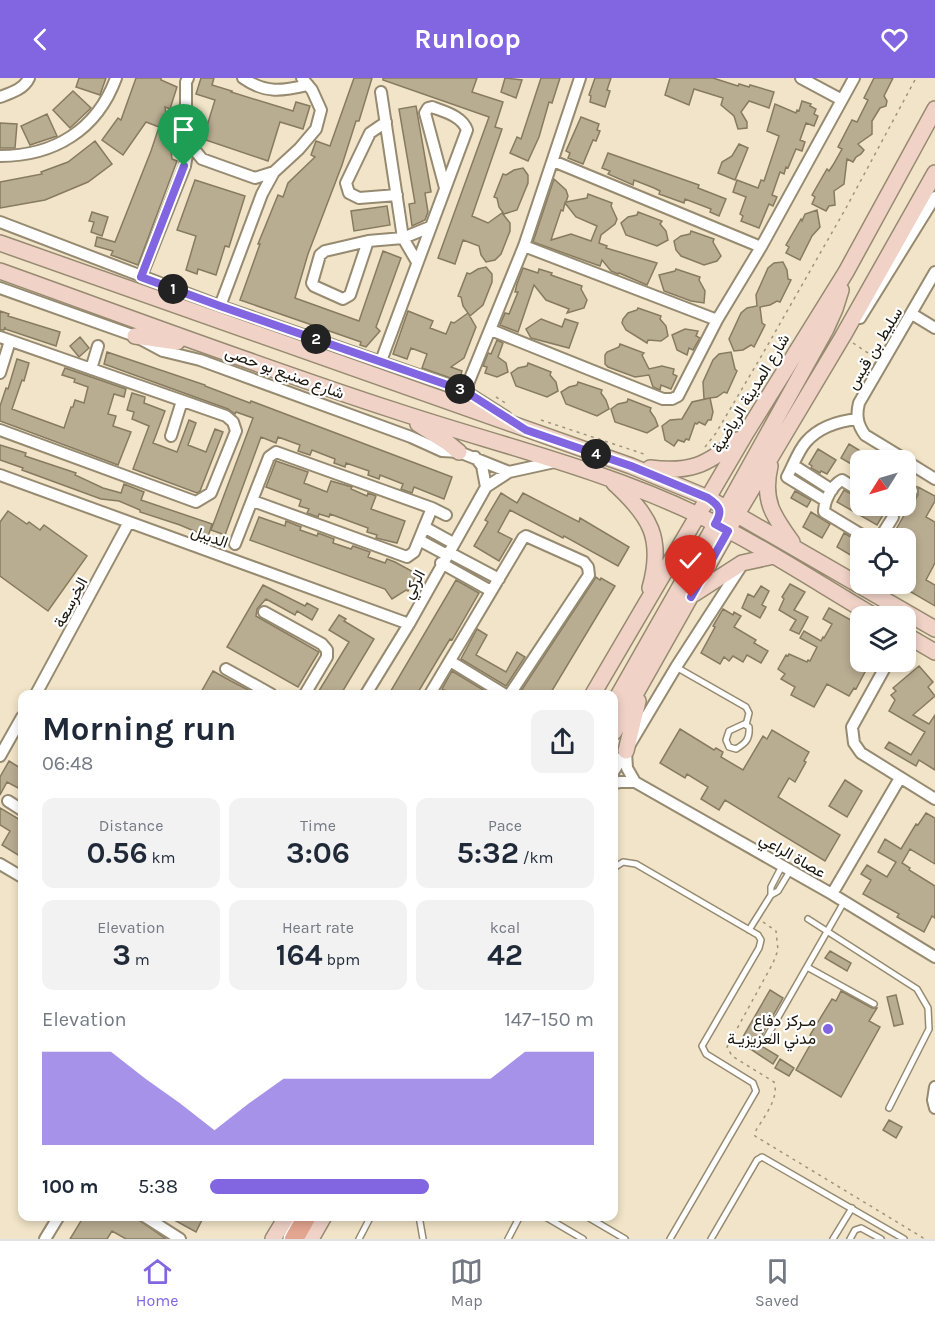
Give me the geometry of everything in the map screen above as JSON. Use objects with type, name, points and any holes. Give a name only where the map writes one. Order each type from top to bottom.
[{"type":"main road","name":"شارع المدينة الرياضية","points":[[595,690],[746,433],[846,272],[935,109]]},
{"type":"main road","points":[[618,696],[721,528],[773,453],[843,336],[935,172]]},
{"type":"main road","points":[[0,235],[26,253]]},
{"type":"main road","name":"شارع صنيع بو حصى","points":[[0,243],[532,424],[708,498],[935,629]]},
{"type":"main road","name":"شارع صنيع بو حصى","points":[[0,271],[208,347],[394,411],[607,477],[699,515],[774,556],[857,606]]},
{"type":"main road","points":[[732,512],[831,318],[846,272]]},
{"type":"main road","points":[[135,336],[208,347]]},
{"type":"main road","points":[[394,411],[436,435],[459,452]]},
{"type":"main road","points":[[631,466],[666,470],[695,468],[714,458],[746,433]]},
{"type":"main road","points":[[773,453],[766,484],[767,498],[776,519],[796,547]]},
{"type":"main road","points":[[607,477],[636,505],[653,531],[656,547],[655,563],[646,602]]},
{"type":"main road","points":[[618,725],[691,597],[721,528],[720,510],[716,503],[708,498]]},
{"type":"main road","points":[[691,597],[742,564],[774,556]]},
{"type":"main road","points":[[626,750],[642,685]]},
{"type":"main road","points":[[273,1239],[284,1221]]},
{"type":"main road","points":[[294,1239],[304,1221]]},
{"type":"main road","points":[[311,1239],[321,1221]]},
{"type":"street","points":[[0,96],[19,89],[28,78]]},
{"type":"street","points":[[0,156],[21,156],[49,149],[74,136],[95,117],[111,93],[116,78]]},
{"type":"street","points":[[141,277],[184,166],[189,143],[186,107],[188,78]]},
{"type":"street","points":[[220,306],[262,194],[274,172],[299,149],[316,129],[321,110],[305,81],[282,91],[256,87],[243,78]]},
{"type":"street","points":[[465,391],[524,246],[580,78]]},
{"type":"street","points":[[801,78],[842,100]]},
{"type":"street","points":[[491,330],[663,399],[672,399],[681,391],[717,320],[761,247],[854,78]]},
{"type":"street","points":[[381,92],[403,238],[417,262]]},
{"type":"street","points":[[381,361],[467,130],[465,124],[458,118],[432,107],[428,108],[425,113],[445,188]]},
{"type":"street","points":[[386,122],[370,132],[346,183],[349,193],[359,198],[397,195]]},
{"type":"street","points":[[189,143],[202,159],[255,178],[274,172]]},
{"type":"street","points":[[184,166],[202,159]]},
{"type":"street","points":[[553,161],[761,247]]},
{"type":"street","points":[[255,178],[262,194]]},
{"type":"street","name":"سليط بن قيس","points":[[843,336],[865,313],[935,197]]},
{"type":"street","name":"شارع صنيع بو حصى","points":[[0,222],[220,306],[465,391],[532,424]]},
{"type":"street","points":[[368,242],[350,295],[343,298],[314,286],[312,283],[320,255],[325,251],[368,242],[403,238],[430,227]]},
{"type":"street","points":[[524,246],[717,320]]},
{"type":"street","name":"سليط بن قيس","points":[[858,419],[859,403],[935,272]]},
{"type":"street","name":"شارع صنيع بو حصى","points":[[0,288],[135,336],[154,348],[200,360],[411,437],[442,451],[459,452],[475,457],[509,472]]},
{"type":"street","points":[[912,314],[935,328]]},
{"type":"street","points":[[91,369],[105,326]]},
{"type":"street","points":[[0,373],[5,339],[226,416],[233,422],[236,430],[212,493],[196,502],[0,430]]},
{"type":"street","points":[[171,436],[182,400]]},
{"type":"street","points":[[826,501],[787,477],[805,443],[824,428],[841,421],[858,419],[865,435],[889,450]]},
{"type":"street","points":[[235,544],[269,457],[276,452],[446,515]]},
{"type":"street","points":[[475,457],[482,466],[486,487]]},
{"type":"street","points":[[509,472],[560,461]]},
{"type":"street","points":[[793,465],[832,490]]},
{"type":"street","points":[[916,467],[935,479]]},
{"type":"street","name":"الركي","points":[[368,690],[409,624],[486,487],[509,472]]},
{"type":"street","name":"الديبل","points":[[0,475],[409,624]]},
{"type":"street","points":[[850,485],[842,480],[837,483],[826,501],[824,512],[850,528]]},
{"type":"street","points":[[253,501],[403,557],[410,556],[432,508]]},
{"type":"street","name":"الخرسعة","points":[[38,690],[129,522]]},
{"type":"street","points":[[424,527],[447,553],[491,591]]},
{"type":"street","points":[[432,690],[526,536],[584,562],[588,567],[589,575],[513,690]]},
{"type":"street","points":[[419,540],[499,579]]},
{"type":"street","points":[[618,764],[676,667],[742,564]]},
{"type":"street","points":[[264,612],[322,644],[327,650],[327,657],[307,690]]},
{"type":"street","points":[[450,661],[497,690]]},
{"type":"street","points":[[226,669],[264,690]]},
{"type":"street","points":[[882,672],[852,727],[854,742],[861,753],[935,799]]},
{"type":"street","points":[[0,756],[18,724]]},
{"type":"street","points":[[618,782],[635,782],[627,768],[626,750]]},
{"type":"street","points":[[832,894],[900,778]]},
{"type":"street","name":"عصاة الراعي","points":[[635,782],[832,894],[935,957]]},
{"type":"street","points":[[8,801],[18,807]]},
{"type":"street","points":[[1,868],[18,875]]},
{"type":"street","points":[[935,1087],[933,1100],[935,1108]]},
{"type":"street","points":[[45,1239],[56,1221]]},
{"type":"street","points":[[152,1221],[180,1239]]},
{"type":"lane","points":[[676,667],[746,707],[749,713],[746,725],[749,727],[749,735],[745,744],[736,749],[729,747],[726,740],[729,730],[744,723],[746,725]]},
{"type":"lane","points":[[618,865],[623,862],[636,864],[759,937],[760,945],[702,1046],[706,1054],[753,1083],[756,1091],[670,1239]]},
{"type":"lane","points":[[749,930],[771,895],[771,886],[786,868]]},
{"type":"lane","points":[[765,1040],[844,902]]},
{"type":"lane","points":[[808,919],[908,982],[917,989],[928,1008],[929,1029],[925,1040],[889,1108]]},
{"type":"lane","points":[[807,967],[874,1004]]},
{"type":"lane","points":[[711,1239],[757,1160],[762,1157],[904,1239]]},
{"type":"lane","points":[[833,1239],[852,1208]]},
{"type":"lane","points":[[359,1239],[368,1221]]},
{"type":"lane","points":[[420,1221],[423,1239]]},
{"type":"lane","points":[[508,1239],[517,1221]]},
{"type":"lane","points":[[552,1221],[583,1239]]},
{"type":"lane","points":[[594,1221],[625,1239]]},
{"type":"lane","points":[[850,1239],[855,1230],[861,1228],[881,1239]]},
{"type":"path","points":[[695,468],[691,458],[706,446],[716,433],[757,365],[916,78]]},
{"type":"path","points":[[843,336],[883,364]]},
{"type":"path","points":[[493,396],[508,405]]},
{"type":"path","points":[[532,424],[653,457]]},
{"type":"path","points":[[757,917],[776,931],[778,950],[727,1047],[732,1056],[774,1082],[776,1088],[775,1095],[754,1136],[925,1239]]},
{"type":"building","points":[[79,78],[106,78],[100,95],[76,87]]},
{"type":"building","points":[[136,78],[161,78],[177,87],[170,109],[165,107],[172,159],[177,161],[138,265],[111,255],[113,251],[95,246],[97,237],[115,242],[159,127],[146,122],[123,155],[102,140],[118,118],[121,120]]},
{"type":"building","points":[[201,78],[214,78],[212,85],[293,111],[296,102],[310,106],[303,129],[280,122],[268,161],[203,139],[215,100],[196,94]]},
{"type":"building","points":[[354,78],[372,78],[359,121],[356,121],[308,254],[295,298],[359,321],[383,251],[401,258],[376,327],[380,331],[366,347],[360,345],[361,342],[240,300],[260,244],[258,244],[278,195],[283,197],[288,183],[315,157],[311,155],[316,141],[330,146]]},
{"type":"building","points":[[383,78],[477,78],[472,92],[503,102],[495,127],[502,129],[472,216],[488,223],[502,213],[510,223],[510,231],[501,254],[495,260],[486,262],[479,246],[463,240],[455,264],[438,258],[489,117],[383,80]]},
{"type":"building","points":[[505,78],[522,80],[516,98],[501,92]]},
{"type":"building","points":[[541,78],[560,78],[528,161],[510,153],[517,137],[521,139]]},
{"type":"building","points":[[595,78],[611,78],[605,107],[590,102],[591,96],[589,95]]},
{"type":"building","points":[[670,78],[713,78],[738,86],[739,84],[749,87],[750,85],[774,92],[769,108],[749,101],[741,112],[747,122],[747,128],[738,129],[734,116],[721,105],[723,98],[694,89],[689,105],[665,95]]},
{"type":"building","points":[[874,78],[893,78],[884,96],[887,101],[886,106],[880,108],[872,121],[872,134],[858,144],[864,150],[853,162],[847,159],[844,184],[834,191],[835,205],[829,206],[826,211],[812,204],[815,197],[812,195],[842,149],[838,147],[852,120],[857,122],[868,100],[864,98]]},
{"type":"building","points":[[73,91],[91,108],[70,128],[53,110]]},
{"type":"building","points":[[802,101],[811,104],[810,106],[816,109],[814,114],[818,116],[814,126],[806,123],[800,140],[805,142],[802,151],[796,149],[784,174],[780,172],[772,195],[777,197],[773,206],[769,204],[759,228],[741,221],[743,216],[740,214],[746,197],[733,192],[737,180],[758,188],[761,180],[764,181],[779,136],[767,131],[775,104],[796,113]]},
{"type":"building","points":[[416,106],[431,192],[425,193],[428,212],[425,220],[412,226],[409,204],[415,203],[399,109]]},
{"type":"building","points":[[47,114],[57,136],[30,145],[21,126]]},
{"type":"building","points":[[581,117],[599,124],[597,130],[600,131],[596,141],[593,140],[583,164],[568,158],[570,153],[566,151]]},
{"type":"building","points":[[0,123],[17,124],[15,148],[0,148]]},
{"type":"building","points":[[95,141],[112,164],[88,182],[45,200],[0,208],[0,182],[42,174],[41,172],[68,162]]},
{"type":"building","points":[[739,144],[748,148],[735,180],[718,173],[722,162],[732,156]]},
{"type":"building","points":[[608,153],[699,185],[698,188],[726,199],[719,216],[710,212],[711,209],[685,199],[684,203],[659,194],[660,191],[634,180],[633,185],[608,174],[610,171],[602,168]]},
{"type":"building","points":[[523,168],[528,175],[528,183],[517,210],[504,214],[497,198],[494,197],[503,174],[506,175]]},
{"type":"building","points":[[554,179],[566,190],[568,196],[566,202],[587,198],[588,194],[612,203],[611,206],[617,219],[615,224],[601,235],[599,243],[607,246],[606,248],[657,263],[647,285],[611,271],[602,260],[600,266],[533,242]],"holes":[[[565,203],[576,217],[597,226],[591,241],[571,234],[551,240]]]},
{"type":"building","points":[[195,180],[245,196],[229,247],[225,246],[216,275],[198,269],[197,274],[186,270],[196,236],[177,230]]},
{"type":"building","points":[[387,206],[390,225],[354,231],[351,211]]},
{"type":"building","points":[[817,210],[820,227],[812,236],[800,260],[786,253],[789,247],[786,245],[801,219],[802,221],[805,214]]},
{"type":"building","points":[[92,212],[108,217],[102,236],[91,232],[94,222],[89,221]]},
{"type":"building","points":[[638,212],[662,221],[660,224],[666,231],[668,240],[657,246],[626,235],[621,223],[628,217],[637,215]]},
{"type":"building","points":[[691,231],[714,239],[713,242],[721,256],[717,261],[704,265],[681,256],[676,250],[674,241],[690,234]]},
{"type":"building","points":[[783,262],[788,279],[791,280],[780,302],[760,307],[762,323],[765,325],[754,347],[751,345],[743,350],[734,351],[729,339],[741,313],[747,308],[757,306],[756,295],[768,268],[774,263]]},
{"type":"building","points":[[486,267],[492,274],[492,282],[483,305],[470,316],[463,306],[461,297],[458,296],[467,273],[470,274]]},
{"type":"building","points":[[523,268],[538,273],[539,269],[582,286],[581,289],[587,300],[584,308],[567,313],[569,309],[546,300],[534,285],[518,332],[500,325],[505,313],[509,314],[518,292],[515,292]]},
{"type":"building","points":[[676,269],[700,277],[699,280],[705,291],[704,303],[691,301],[664,291],[659,275]]},
{"type":"building","points":[[638,308],[661,316],[660,319],[666,326],[668,336],[661,341],[648,340],[647,343],[626,330],[622,323],[623,319],[628,313]]},
{"type":"building","points":[[0,311],[9,314],[8,316],[60,332],[56,346],[5,329],[5,327],[4,330],[0,330]]},
{"type":"building","points":[[408,311],[433,321],[430,328],[446,334],[451,322],[454,323],[468,313],[476,327],[464,358],[451,367],[462,371],[459,381],[422,368],[427,354],[411,348],[407,359],[393,354]]},
{"type":"building","points":[[541,319],[562,327],[565,319],[578,323],[569,348],[531,338],[526,329]]},
{"type":"building","points":[[685,329],[698,331],[696,336],[700,338],[693,350],[689,348],[687,355],[677,350],[672,335]]},
{"type":"building","points":[[80,337],[89,348],[79,357],[70,346]]},
{"type":"building","points":[[497,340],[503,343],[498,357],[506,363],[508,372],[497,377],[485,373],[487,367],[483,366]]},
{"type":"building","points":[[620,344],[644,353],[642,355],[649,369],[662,366],[674,369],[673,374],[677,376],[671,389],[661,385],[660,390],[653,387],[649,375],[635,377],[608,367],[605,364],[605,355],[619,347]]},
{"type":"building","points":[[107,352],[205,385],[250,403],[251,401],[452,477],[444,499],[414,487],[412,493],[406,491],[401,489],[403,484],[380,475],[379,479],[368,475],[369,471],[346,463],[345,467],[334,463],[335,459],[312,450],[310,455],[298,451],[300,445],[278,437],[276,443],[261,437],[225,535],[211,530],[253,418],[236,412],[235,414],[228,409],[104,364]]},
{"type":"building","points":[[731,352],[737,371],[727,393],[704,399],[703,382],[713,360],[719,354]]},
{"type":"building","points":[[17,359],[29,363],[12,409],[64,428],[75,400],[84,403],[88,387],[74,382],[75,379],[62,375],[65,368],[126,389],[124,397],[114,394],[108,414],[116,416],[113,426],[131,432],[118,465],[0,421],[0,406]]},
{"type":"building","points":[[528,363],[551,372],[550,375],[556,382],[558,391],[547,397],[516,386],[511,373],[527,366]]},
{"type":"building","points":[[578,382],[602,390],[601,393],[609,409],[597,416],[566,404],[561,392],[577,385]]},
{"type":"building","points":[[132,393],[145,397],[144,403],[165,411],[153,443],[177,452],[189,420],[196,423],[188,445],[206,452],[215,429],[223,432],[200,491],[197,493],[133,469],[149,426],[132,419],[134,412],[127,410]]},
{"type":"building","points":[[710,398],[713,412],[711,420],[708,420],[705,425],[695,423],[689,440],[686,439],[684,442],[678,440],[674,446],[665,440],[662,426],[670,420],[682,419],[692,402]]},
{"type":"building","points":[[628,399],[651,408],[650,411],[658,426],[647,433],[615,422],[611,409],[627,402]]},
{"type":"building","points":[[849,444],[859,450],[850,450],[850,463],[841,458]]},
{"type":"building","points":[[0,445],[76,473],[75,475],[103,488],[121,493],[124,484],[144,492],[141,500],[212,524],[208,537],[140,512],[119,501],[101,499],[22,470],[23,468],[0,460]]},
{"type":"building","points":[[818,449],[836,460],[827,474],[811,468],[809,464]]},
{"type":"building","points":[[276,461],[308,472],[304,483],[327,492],[331,481],[352,487],[351,489],[367,496],[368,493],[376,496],[371,509],[405,521],[397,543],[376,538],[377,535],[367,532],[368,528],[330,514],[329,517],[319,514],[318,517],[307,513],[309,509],[299,506],[301,500],[266,487]]},
{"type":"building","points":[[918,487],[935,496],[935,501],[926,517],[935,522],[935,563],[926,580],[935,585],[935,606],[915,594],[916,528],[897,528],[904,516],[916,516]]},
{"type":"building","points":[[844,490],[850,493],[850,509],[837,502]]},
{"type":"building","points":[[795,491],[811,500],[807,507],[791,498]]},
{"type":"building","points":[[501,493],[517,503],[523,493],[579,522],[580,518],[629,547],[618,566],[510,510],[498,532],[512,539],[499,561],[474,546],[488,522],[485,520]]},
{"type":"building","points":[[8,511],[40,530],[44,525],[87,556],[48,611],[0,576],[0,522]]},
{"type":"building","points":[[811,512],[830,524],[822,538],[803,527]]},
{"type":"building","points":[[861,516],[882,516],[877,525]]},
{"type":"building","points":[[259,517],[285,526],[286,521],[301,527],[300,530],[317,536],[318,533],[334,539],[333,543],[351,549],[353,546],[370,552],[368,557],[385,563],[387,559],[417,574],[408,591],[392,599],[385,589],[250,540]]},
{"type":"building","points":[[844,533],[850,537],[850,555],[837,547]]},
{"type":"building","points":[[596,577],[615,586],[552,690],[522,690]]},
{"type":"building","points":[[456,580],[479,593],[419,690],[391,690]]},
{"type":"building","points":[[790,584],[805,592],[794,610],[808,617],[799,634],[790,630],[796,620],[779,610],[784,599],[782,597]]},
{"type":"building","points":[[263,585],[305,606],[307,603],[318,609],[312,620],[297,611],[295,615],[266,599],[257,609],[256,616],[319,652],[298,687],[227,647]]},
{"type":"building","points":[[761,586],[769,591],[762,605],[766,607],[760,618],[742,608],[748,594],[754,597]]},
{"type":"building","points":[[829,608],[850,620],[850,672],[865,672],[856,689],[854,688],[849,696],[827,684],[814,707],[791,695],[795,687],[781,679],[785,674],[778,669],[786,655],[789,654],[807,662],[810,661],[817,647],[800,638],[804,631],[821,641],[832,624],[823,619]]},
{"type":"building","points":[[723,609],[733,615],[734,612],[741,616],[734,627],[756,640],[754,643],[768,651],[761,663],[747,655],[743,662],[733,656],[729,661],[724,657],[720,664],[701,653]]},
{"type":"building","points":[[339,615],[346,619],[344,621],[374,639],[343,690],[319,690],[349,642],[329,630]]},
{"type":"building","points":[[477,629],[487,635],[476,655],[506,672],[517,652],[525,657],[506,686],[461,659]]},
{"type":"building","points":[[919,666],[933,682],[928,687],[935,696],[913,715],[929,724],[935,715],[935,770],[919,760],[916,766],[885,748],[889,742],[911,755],[925,732],[889,711],[895,700],[891,695],[896,691],[893,688],[912,672],[916,672]]},
{"type":"building","points":[[213,671],[248,690],[202,690]]},
{"type":"building","points":[[452,671],[483,690],[444,690],[442,689]]},
{"type":"building","points":[[680,729],[714,750],[716,748],[723,752],[721,757],[743,770],[763,736],[767,739],[772,730],[809,752],[795,782],[789,778],[778,797],[840,835],[825,861],[725,800],[719,810],[701,799],[708,787],[687,774],[685,778],[660,763]]},
{"type":"building","points":[[9,761],[18,767],[18,788],[7,782],[0,795],[0,777]]},
{"type":"building","points":[[845,780],[862,791],[847,817],[829,806]]},
{"type":"building","points":[[0,808],[18,819],[18,855],[2,845],[10,831],[0,825]]},
{"type":"building","points":[[926,813],[935,818],[935,864],[910,849],[902,863],[935,886],[935,918],[932,916],[924,932],[897,917],[899,914],[863,894],[871,880],[861,874],[867,865],[887,877],[896,862],[878,852],[885,839],[901,849],[916,824],[918,825]]},
{"type":"building","points":[[830,951],[851,963],[847,971],[825,958]]},
{"type":"building","points":[[770,990],[783,998],[758,1044],[778,1056],[773,1064],[740,1042]]},
{"type":"building","points":[[841,991],[872,1008],[877,1008],[869,1021],[880,1027],[841,1097],[796,1070],[814,1038],[810,1035],[832,999],[836,1001]]},
{"type":"building","points":[[896,995],[903,1024],[894,1026],[887,997]]},
{"type":"building","points":[[780,1059],[794,1068],[789,1076],[775,1068]]},
{"type":"building","points":[[889,1120],[902,1127],[896,1138],[883,1130]]},
{"type":"building","points":[[81,1221],[140,1221],[166,1239],[126,1239],[112,1231],[107,1239],[70,1239]]},
{"type":"building","points":[[176,1221],[202,1221],[196,1232]]},
{"type":"place","name":"مـركز دفاع مدني العزيزيـة","points":[[828,1029]]},
{"type":"route","points":[[184,166],[141,277],[465,391],[526,430],[631,466],[708,498],[719,506],[721,512],[715,524],[728,531],[691,597]]}]
